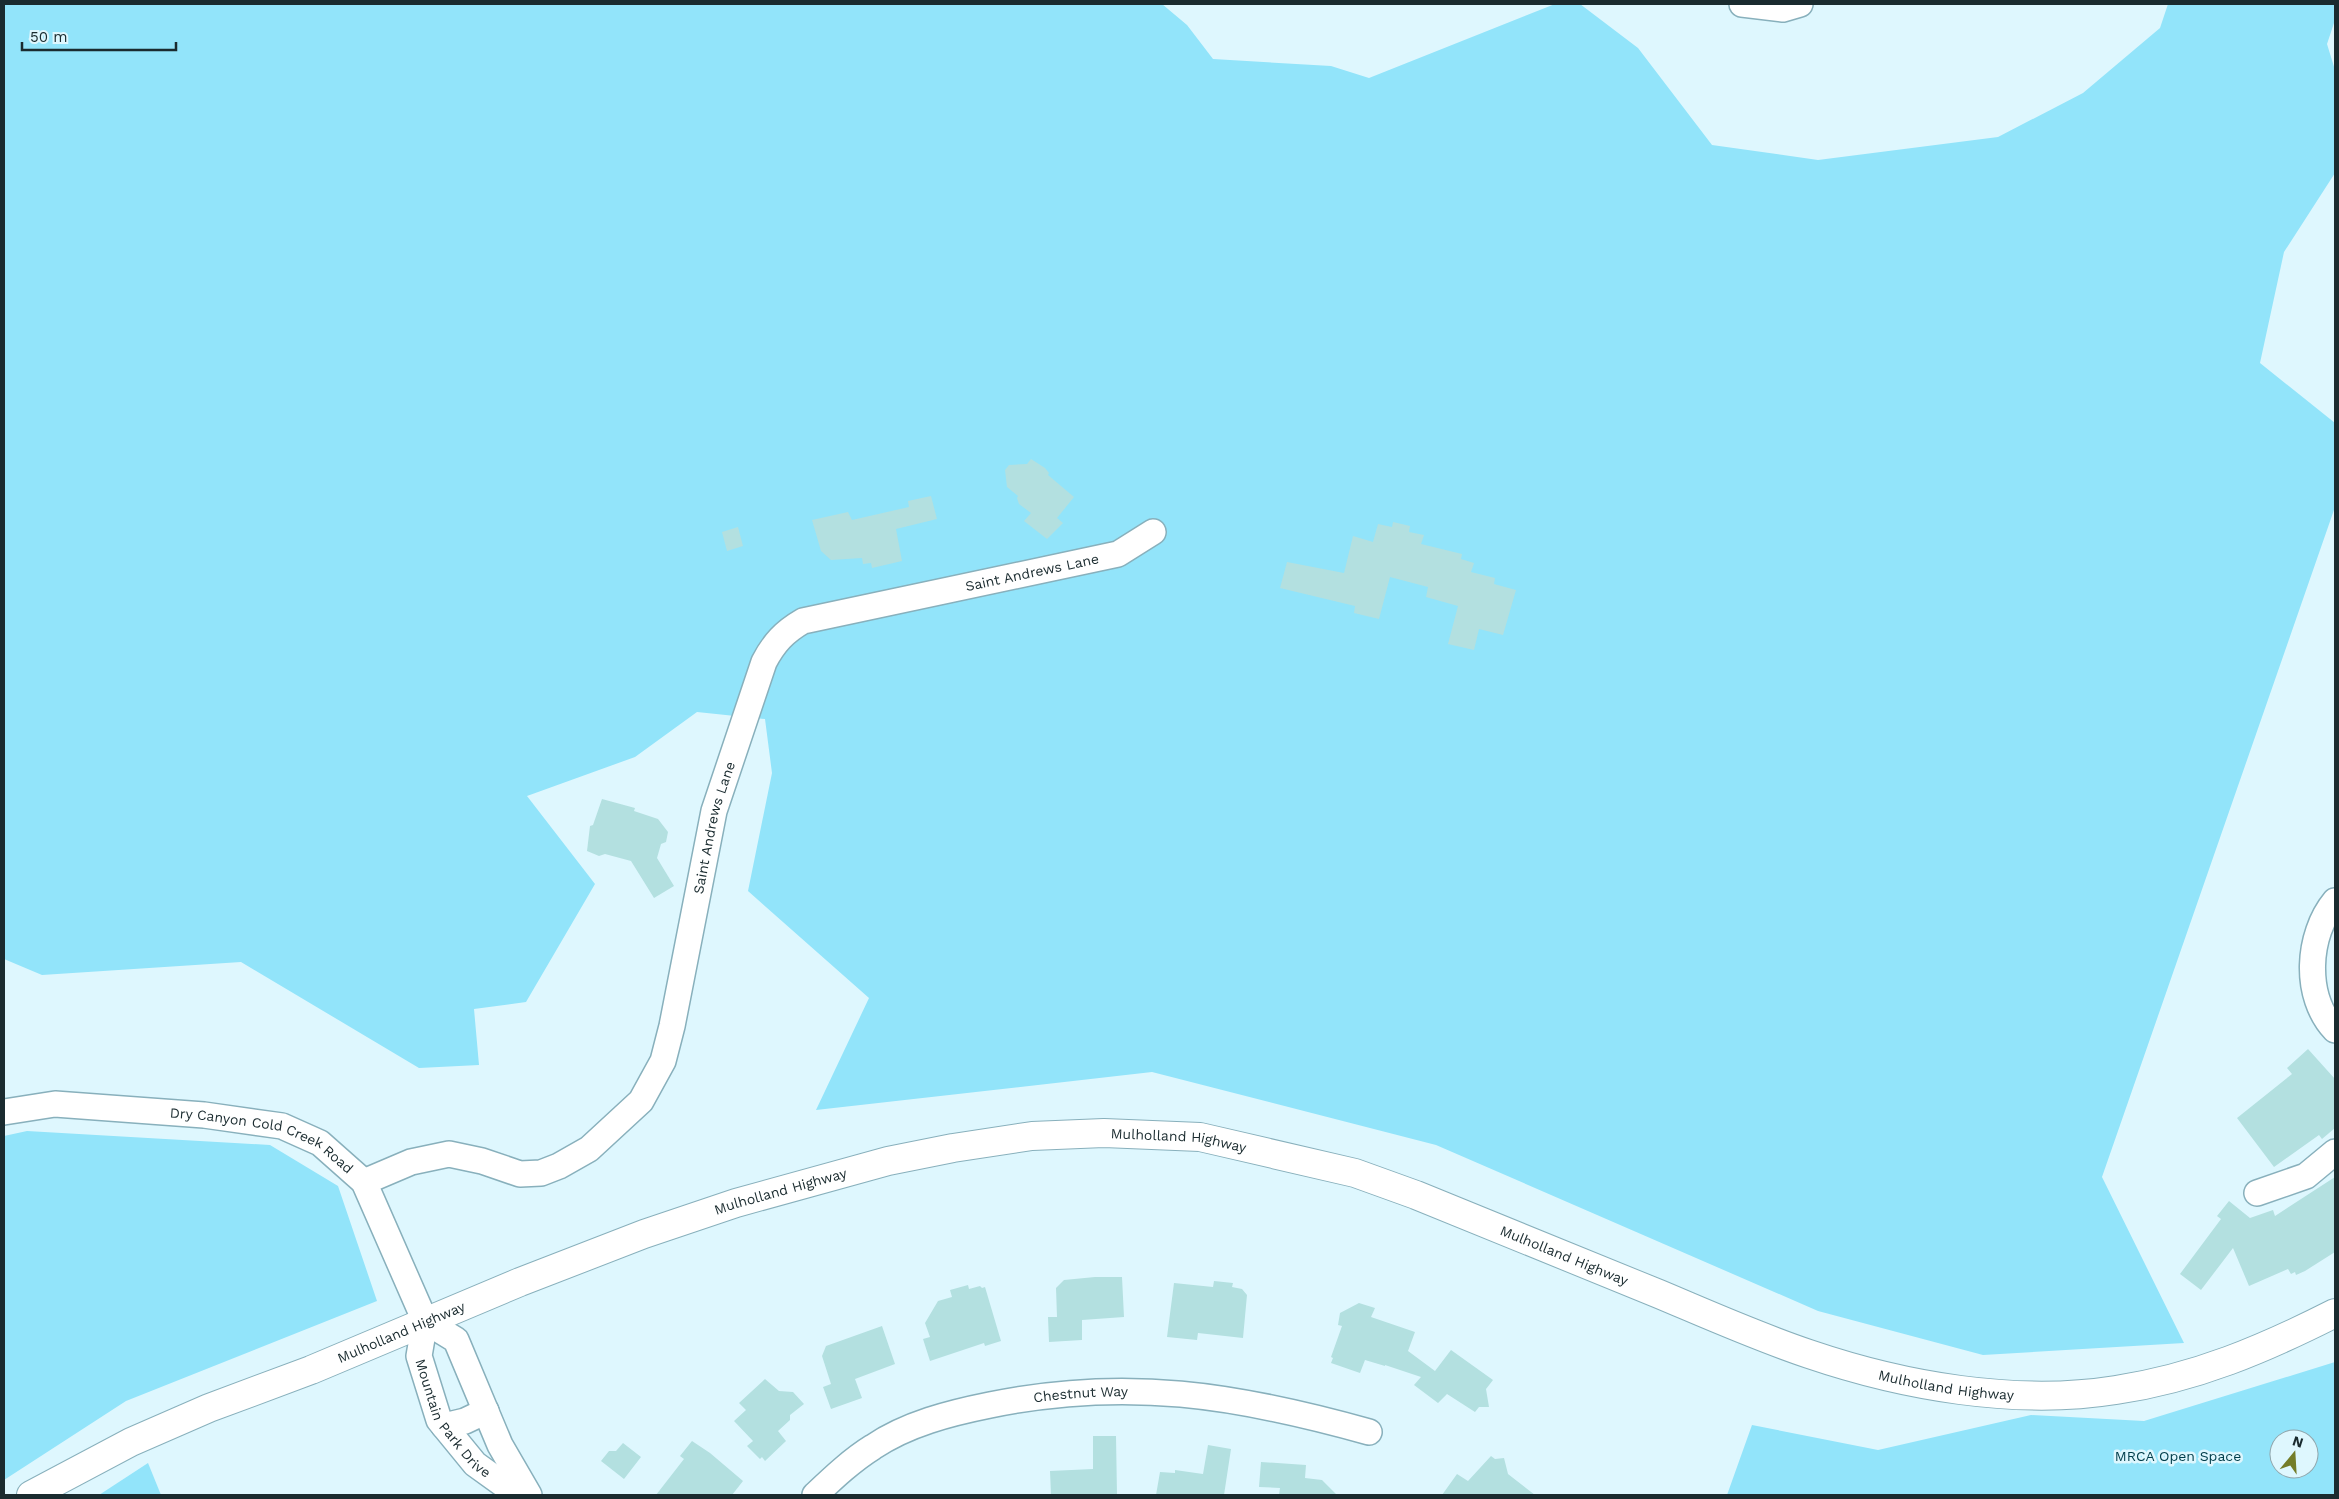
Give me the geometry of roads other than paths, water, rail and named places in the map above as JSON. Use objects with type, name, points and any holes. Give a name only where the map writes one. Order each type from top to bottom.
[{"type":"main road","name":"Mulholland Highway","points":[[31,1495],[131,1442],[210,1408],[311,1370],[425,1320],[644,1234],[736,1203],[888,1161],[954,1148],[1032,1136],[1104,1133],[1200,1137],[1355,1173],[1416,1195],[1807,1354],[1900,1380],[2008,1394],[2066,1395],[2114,1391],[2213,1367],[2277,1342],[2335,1313]]},
{"type":"street","points":[[1742,4],[1791,6]]},
{"type":"street","name":"Saint Andrews Lane","points":[[364,1182],[411,1162],[449,1154],[482,1161],[520,1174],[541,1173],[559,1166],[589,1149],[641,1101],[662,1061],[672,1026],[714,811],[764,662],[773,645],[785,632],[803,621],[1118,554],[1153,532]]},
{"type":"street","points":[[2335,901],[2328,910],[2316,938],[2313,969],[2315,991],[2322,1008],[2335,1030]]},
{"type":"street","name":"Dry Canyon Cold Creek Road","points":[[4,1112],[55,1104],[204,1115],[282,1126],[320,1143],[364,1182],[425,1320]]},
{"type":"street","points":[[2257,1193],[2306,1176],[2335,1152]]},
{"type":"street","name":"Mountain Park Drive","points":[[518,1495],[476,1464],[439,1420],[419,1356],[425,1320],[456,1340],[500,1445],[529,1495]]},
{"type":"street","name":"Chestnut Way","points":[[815,1495],[835,1476],[874,1446],[920,1424],[962,1411],[1064,1393],[1124,1390],[1195,1394],[1313,1417],[1369,1432]]},
{"type":"street","points":[[444,1426],[465,1421],[486,1411]]},
{"type":"park label","name":"MRCA Open Space","points":[[2178,1456]]}]
